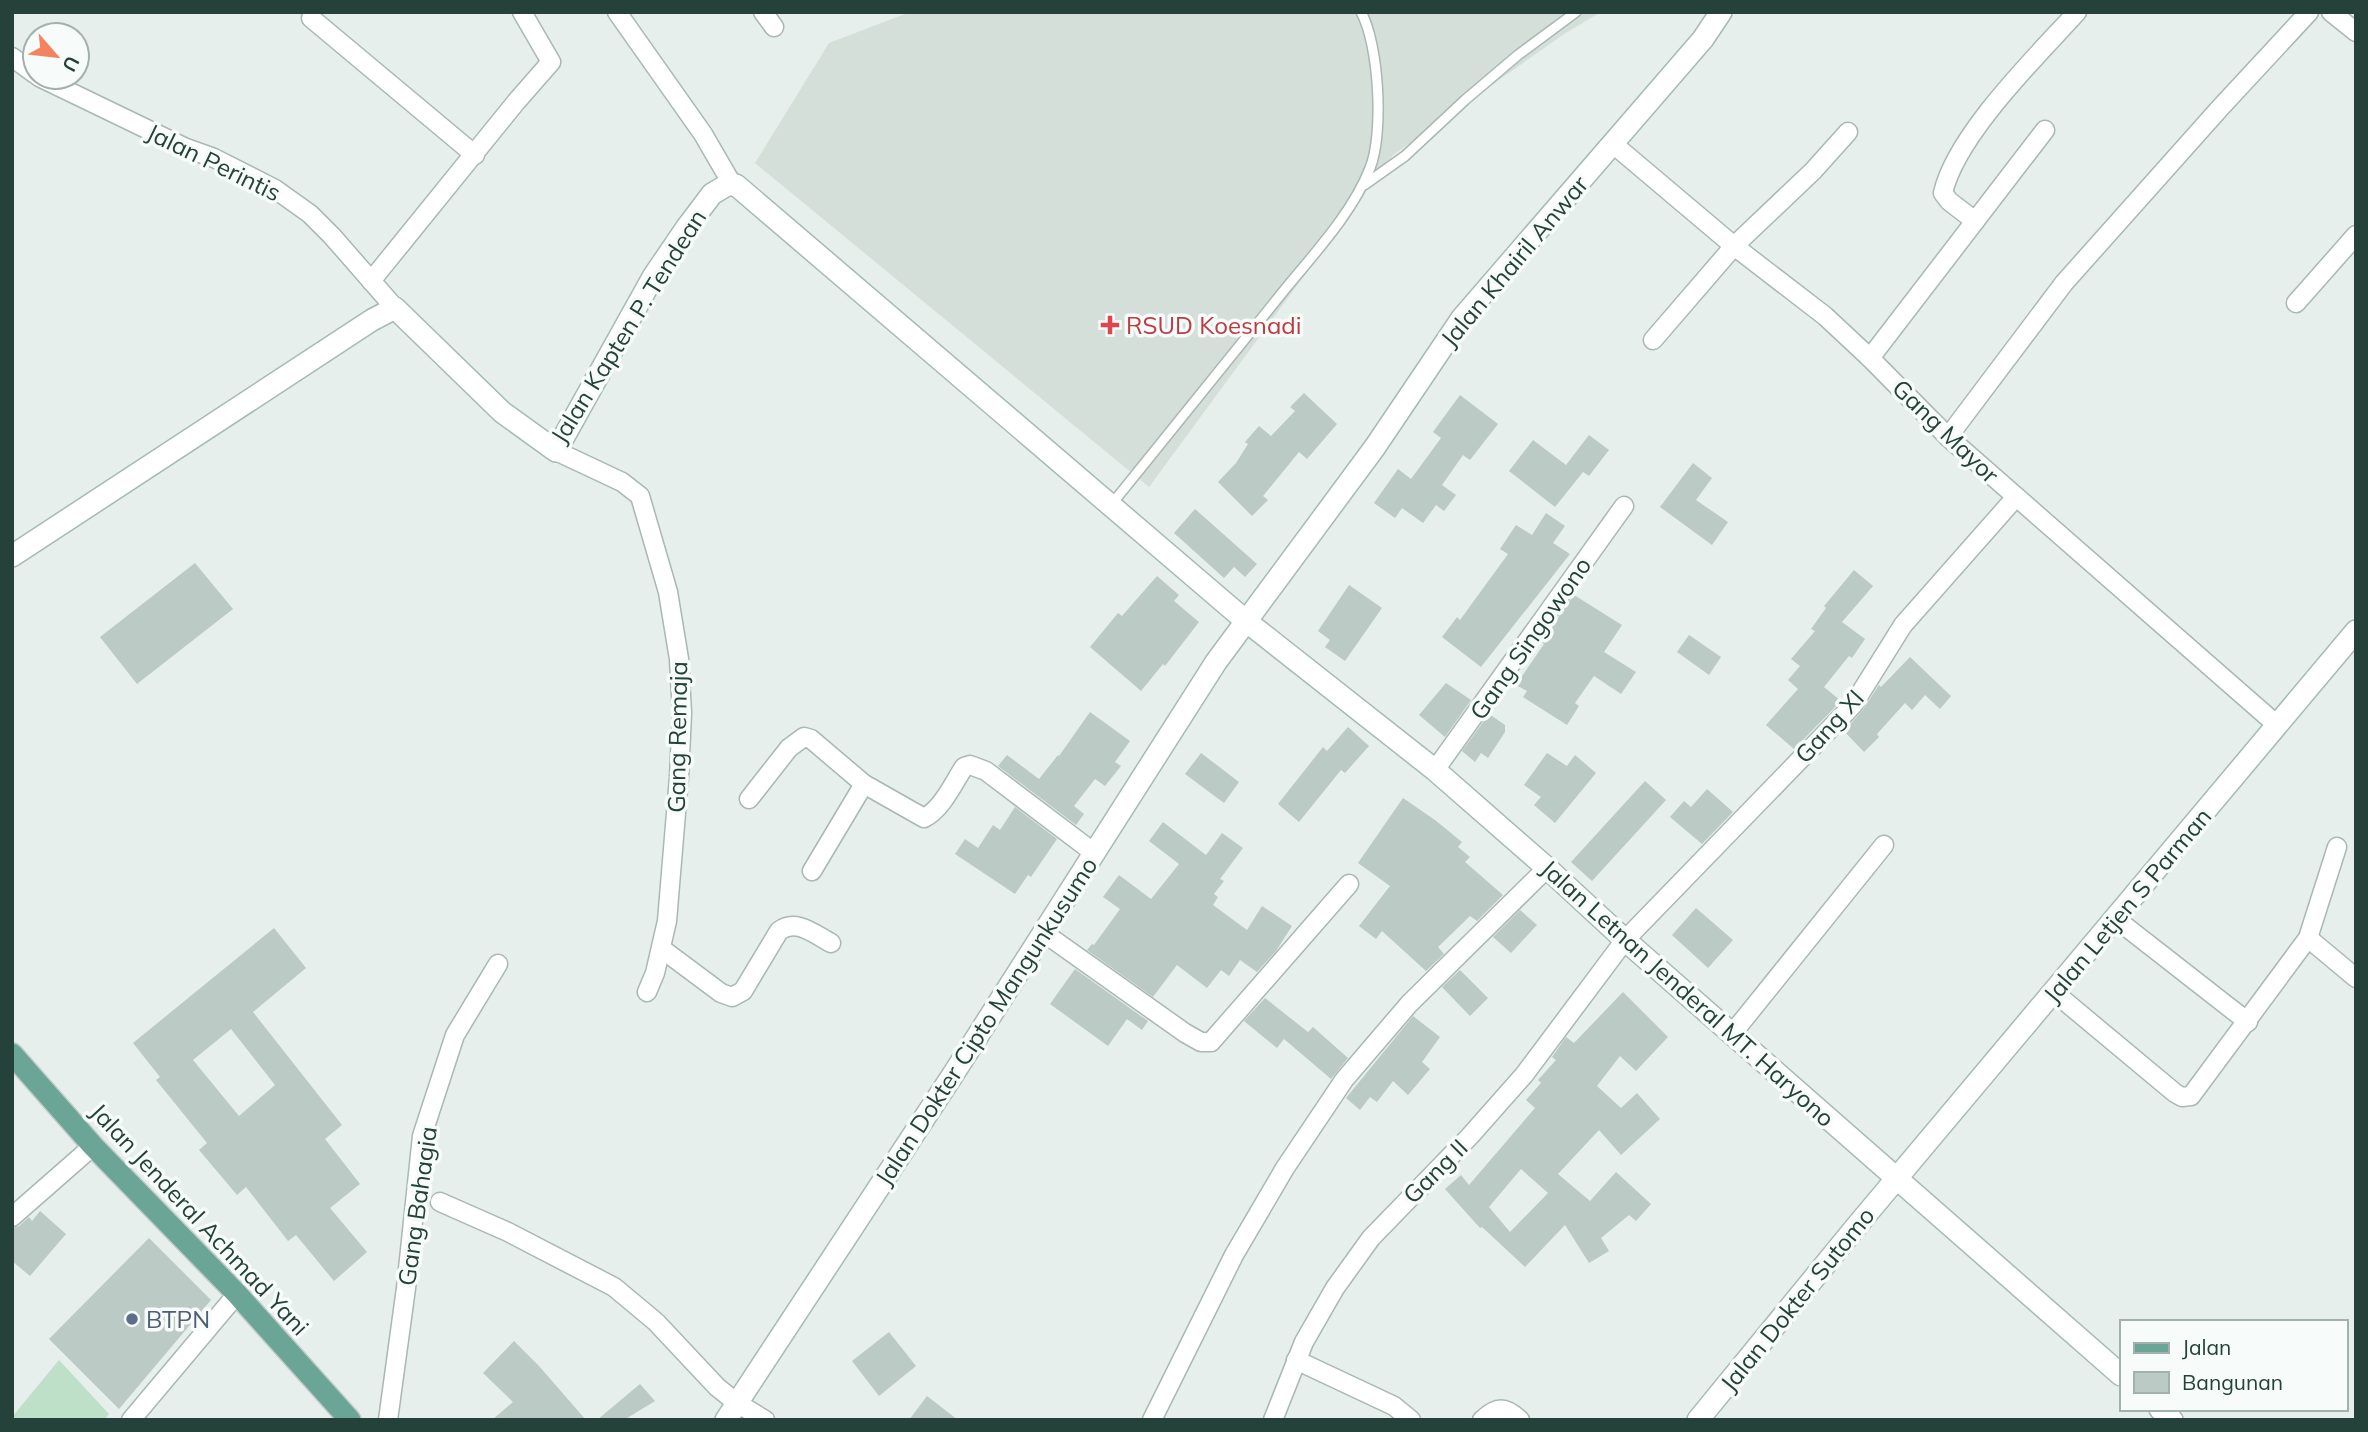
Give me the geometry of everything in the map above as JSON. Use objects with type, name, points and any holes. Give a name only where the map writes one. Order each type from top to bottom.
[{"type":"main road","name":"Jalan Jenderal Achmad Yani","points":[[12,1054],[93,1146],[237,1294],[350,1420]]},
{"type":"street","points":[[372,281],[551,62],[522,12]]},
{"type":"street","points":[[617,12],[703,134],[726,175],[1246,621]]},
{"type":"street","name":"Jalan Khairil Anwar","points":[[1246,621],[1375,447],[1462,318],[1703,39],[1721,12]]},
{"type":"street","points":[[1975,221],[1949,201],[1944,193],[1946,181],[1962,151],[1993,106],[2077,12]]},
{"type":"street","points":[[1948,437],[2064,283],[2309,12]]},
{"type":"street","points":[[2331,12],[2356,32]]},
{"type":"street","points":[[311,18],[475,155]]},
{"type":"street","name":"Jalan Perintis","points":[[68,91],[275,189],[310,214],[395,308]]},
{"type":"street","points":[[1870,358],[2045,130]]},
{"type":"street","points":[[1653,340],[1734,246],[1813,171],[1848,132]]},
{"type":"street","name":"Gang Mayor","points":[[1612,143],[1734,246],[1825,316],[1948,437],[2277,724]]},
{"type":"street","name":"Jalan Kapten P. Tendean","points":[[395,308],[502,412],[556,451],[666,257],[726,175]]},
{"type":"street","points":[[2296,303],[2356,235]]},
{"type":"street","points":[[12,556],[372,320],[395,308]]},
{"type":"street","name":"Gang Remaja","points":[[556,451],[622,482],[640,496],[668,592],[679,659],[682,713],[667,921],[662,949],[647,992]]},
{"type":"street","name":"Gang XI","points":[[1625,940],[1853,705],[1903,625],[2016,497]]},
{"type":"street","name":"Gang Singowono","points":[[1435,771],[1624,506]]},
{"type":"street","name":"Jalan Letnan Jenderal MT. Haryono","points":[[1246,621],[1435,771],[2120,1374]]},
{"type":"street","name":"Jalan Dokter Cipto Mangunkusumo","points":[[731,1411],[1044,933],[1216,662],[1246,621]]},
{"type":"street","name":"Jalan Letjen S Parman","points":[[1897,1178],[2055,993],[2356,631]]},
{"type":"street","points":[[749,799],[789,748],[804,737],[811,739],[864,784],[924,818],[931,815],[940,804],[964,767],[976,766],[1093,852]]},
{"type":"street","points":[[812,871],[864,784]]},
{"type":"street","points":[[1732,1034],[1884,845]]},
{"type":"street","points":[[2055,993],[2182,1097],[2190,1096],[2248,1022],[2308,938],[2337,847]]},
{"type":"street","points":[[1152,1420],[1234,1255],[1285,1168],[1343,1080],[1409,1003],[1547,868]]},
{"type":"street","points":[[1044,933],[1185,1033],[1200,1042],[1211,1042],[1349,884]]},
{"type":"street","points":[[2116,919],[2248,1022]]},
{"type":"street","points":[[662,949],[721,993],[732,997],[743,990],[784,927],[798,926],[831,943]]},
{"type":"street","points":[[2308,938],[2356,978]]},
{"type":"street","name":"Gang II","points":[[1273,1420],[1304,1342],[1335,1287],[1371,1238],[1524,1075],[1625,940]]},
{"type":"street","name":"Gang Bahagia","points":[[388,1420],[406,1288],[422,1136],[455,1035],[498,964]]},
{"type":"street","points":[[12,1217],[93,1146]]},
{"type":"street","name":"Jalan Dokter Sutomo","points":[[1698,1420],[1897,1178]]},
{"type":"street","points":[[440,1202],[508,1231],[614,1287],[656,1322],[717,1387],[731,1411],[765,1420]]},
{"type":"street","points":[[131,1420],[237,1294]]},
{"type":"street","points":[[1296,1360],[1394,1406],[1411,1420]]},
{"type":"street","points":[[1482,1420],[1497,1408],[1503,1408],[1520,1420]]},
{"type":"lane","points":[[1111,505],[1326,238],[1363,186],[1371,167],[1377,137],[1373,40],[1361,12]]},
{"type":"lane","points":[[1363,186],[1405,156],[1518,55],[1576,12]]},
{"type":"shaded area","name":"RSUD Koesnadi","points":[[910,12],[1601,12],[1564,34],[1393,155],[1149,487],[755,163],[829,43]]},
{"type":"green space","points":[[59,1360],[109,1414],[104,1420],[12,1420],[12,1417]]},
{"type":"building","points":[[1304,393],[1337,424],[1307,459],[1299,452],[1263,496],[1268,500],[1252,516],[1218,482],[1236,463],[1248,444],[1245,442],[1259,426],[1271,436],[1295,411],[1290,407]]},
{"type":"building","points":[[1460,395],[1498,424],[1470,460],[1463,455],[1442,485],[1456,495],[1444,511],[1436,505],[1423,523],[1402,508],[1395,518],[1374,503],[1398,469],[1411,479],[1441,438],[1433,432]]},
{"type":"building","points":[[1589,435],[1609,450],[1589,476],[1583,472],[1555,507],[1509,471],[1533,440],[1566,465]]},
{"type":"building","points":[[1693,463],[1712,478],[1696,500],[1728,522],[1712,545],[1660,507]]},
{"type":"building","points":[[1195,509],[1257,564],[1245,577],[1234,567],[1224,578],[1174,533]]},
{"type":"building","points":[[1546,513],[1565,526],[1553,543],[1570,554],[1481,667],[1442,637],[1457,617],[1460,620],[1508,554],[1500,549],[1516,525],[1532,535]]},
{"type":"building","points":[[195,563],[233,609],[137,684],[100,637]]},
{"type":"building","points":[[1854,570],[1873,586],[1842,622],[1865,639],[1852,658],[1849,656],[1824,687],[1841,701],[1794,749],[1766,725],[1798,689],[1788,680],[1800,666],[1791,659],[1815,631],[1811,629],[1826,608],[1824,606]]},
{"type":"building","points":[[1157,576],[1179,595],[1174,601],[1199,622],[1165,666],[1163,664],[1141,691],[1090,647],[1118,613],[1122,616]]},
{"type":"building","points":[[1349,585],[1382,608],[1345,661],[1325,647],[1330,640],[1318,631]]},
{"type":"building","points":[[1574,595],[1622,625],[1604,652],[1636,672],[1621,694],[1594,676],[1575,703],[1579,706],[1567,725],[1523,697],[1527,691],[1516,685],[1544,644],[1541,642]]},
{"type":"building","points":[[1689,635],[1721,657],[1709,675],[1677,652]]},
{"type":"building","points":[[1910,657],[1951,696],[1940,709],[1925,695],[1912,710],[1905,703],[1864,752],[1844,731],[1862,711],[1879,685],[1881,687]]},
{"type":"building","points":[[1446,683],[1471,700],[1445,737],[1419,715]]},
{"type":"building","points":[[1090,712],[1130,741],[1115,762],[1121,766],[1105,786],[1095,779],[1074,806],[1084,814],[1076,825],[998,766],[1007,755],[1039,779]]},
{"type":"building","points":[[1489,714],[1505,725],[1505,732],[1488,758],[1481,753],[1475,762],[1462,751]]},
{"type":"building","points":[[1348,727],[1369,746],[1345,773],[1341,770],[1299,822],[1278,804],[1323,747],[1327,751]]},
{"type":"building","points":[[1201,753],[1239,782],[1224,803],[1185,774]]},
{"type":"building","points":[[1547,753],[1567,766],[1575,755],[1596,773],[1555,823],[1534,805],[1541,797],[1524,785]]},
{"type":"building","points":[[1645,781],[1666,800],[1592,881],[1571,862]]},
{"type":"building","points":[[1707,789],[1733,812],[1702,844],[1670,817],[1684,801],[1691,807]]},
{"type":"building","points":[[1403,798],[1462,842],[1458,847],[1470,857],[1465,862],[1503,895],[1477,921],[1470,916],[1438,947],[1444,954],[1426,971],[1382,931],[1376,939],[1359,926],[1390,886],[1358,863]]},
{"type":"building","points":[[1015,807],[1057,839],[1031,877],[1028,875],[1015,894],[955,854],[965,839],[978,848],[993,825],[1000,830]]},
{"type":"building","points":[[1163,822],[1206,855],[1222,833],[1243,848],[1220,879],[1224,881],[1214,894],[1218,897],[1213,905],[1247,930],[1262,906],[1292,926],[1276,951],[1257,972],[1240,960],[1229,976],[1221,970],[1207,988],[1177,965],[1153,997],[1087,950],[1094,945],[1120,909],[1103,897],[1119,875],[1151,899],[1179,864],[1149,841]]},
{"type":"building","points":[[1696,908],[1733,940],[1708,968],[1672,935]]},
{"type":"building","points":[[1520,910],[1537,925],[1511,953],[1493,937]]},
{"type":"building","points":[[274,928],[306,968],[253,1012],[342,1125],[325,1139],[360,1184],[330,1208],[367,1252],[334,1281],[296,1235],[288,1241],[246,1187],[237,1195],[199,1150],[207,1143],[156,1080],[160,1077],[133,1043]],"holes":[[[231,1029],[275,1085],[239,1116],[193,1060]]]},
{"type":"building","points":[[1075,969],[1148,1021],[1142,1030],[1127,1019],[1108,1046],[1050,1004]]},
{"type":"building","points":[[1460,970],[1488,998],[1470,1016],[1442,987]]},
{"type":"building","points":[[1623,992],[1668,1037],[1636,1071],[1620,1056],[1597,1086],[1621,1108],[1637,1093],[1660,1119],[1621,1155],[1599,1130],[1558,1174],[1590,1201],[1616,1172],[1651,1204],[1636,1221],[1629,1215],[1601,1238],[1609,1251],[1589,1263],[1565,1225],[1525,1267],[1480,1228],[1445,1189],[1461,1175],[1469,1185],[1535,1108],[1526,1100],[1541,1083],[1538,1080],[1556,1060],[1552,1057],[1566,1037],[1574,1043]],"holes":[[[1521,1169],[1548,1193],[1510,1232],[1489,1207]]]},
{"type":"building","points":[[1265,998],[1308,1032],[1313,1027],[1348,1058],[1331,1079],[1284,1039],[1277,1048],[1244,1021]]},
{"type":"building","points":[[1413,1016],[1440,1037],[1422,1062],[1430,1069],[1408,1095],[1393,1081],[1377,1102],[1370,1097],[1360,1110],[1346,1098]]},
{"type":"building","points":[[40,1211],[66,1234],[30,1276],[12,1261],[12,1228],[19,1226],[29,1217],[32,1221]]},
{"type":"building","name":"BTPN","points":[[149,1238],[211,1300],[119,1409],[49,1339]]},
{"type":"building","points":[[889,1332],[916,1366],[879,1396],[852,1361]]},
{"type":"building","points":[[514,1341],[586,1420],[492,1420],[513,1402],[483,1373]]},
{"type":"building","points":[[640,1384],[655,1401],[624,1420],[597,1420]]},
{"type":"building","points":[[927,1396],[958,1420],[909,1420]]},
{"type":"place","name":"RSUD Koesnadi","points":[[1110,325]]},
{"type":"place","name":"BTPN","points":[[132,1319]]}]
